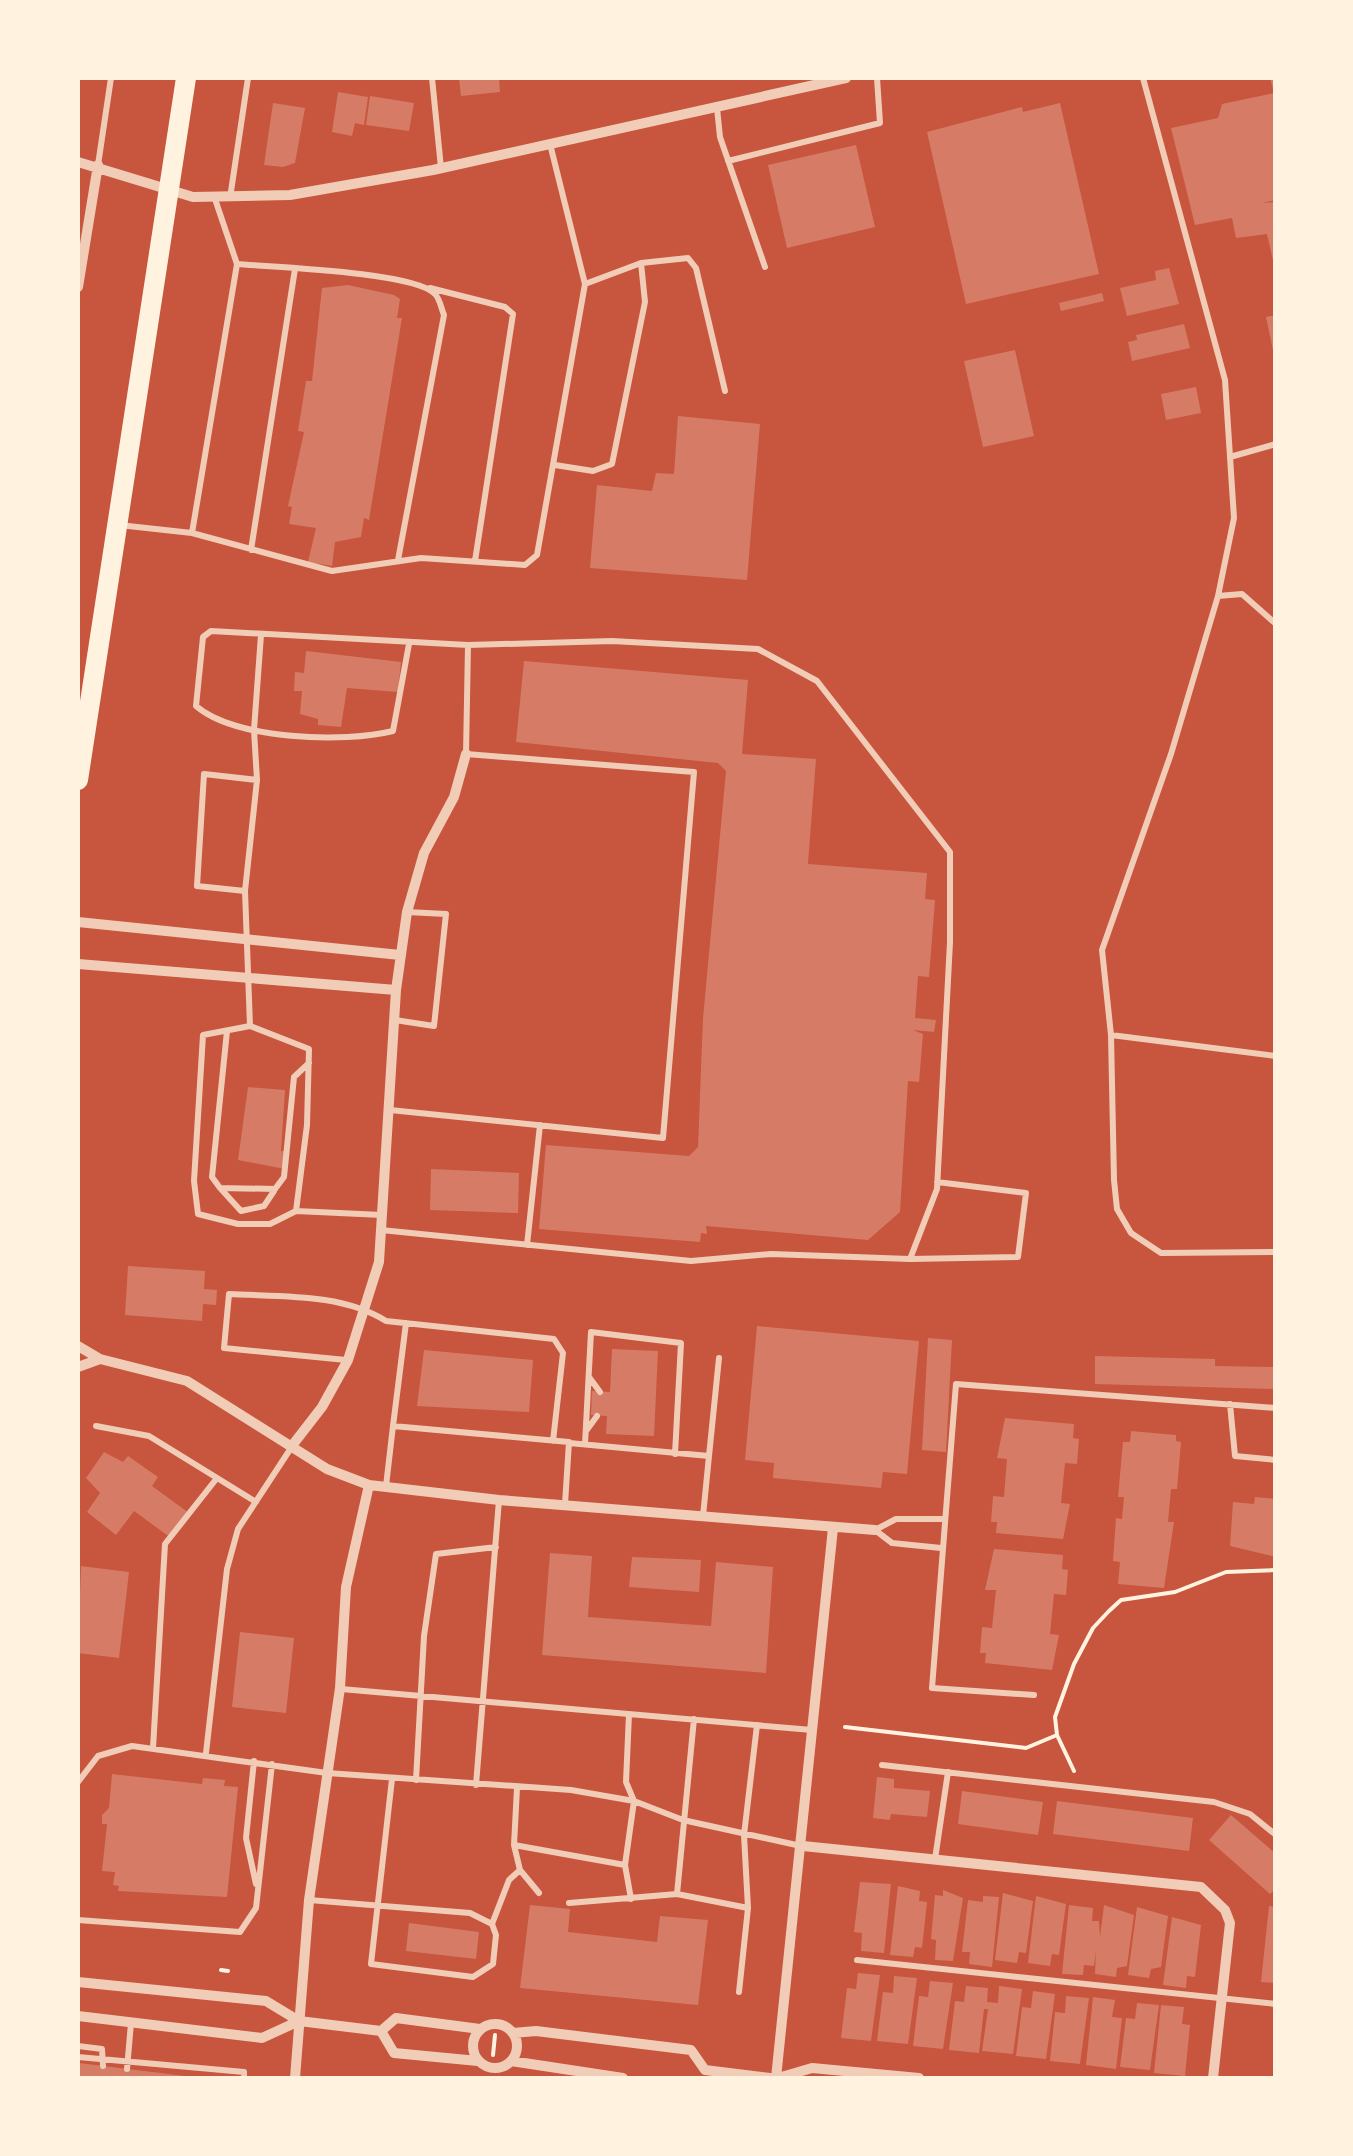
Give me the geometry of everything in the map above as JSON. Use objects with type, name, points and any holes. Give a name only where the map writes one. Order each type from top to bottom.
[{"type":"main road","points":[[78,780],[186,78]]},
{"type":"street","points":[[78,162],[215,199],[290,194],[441,168],[846,78]]},
{"type":"street","points":[[78,287],[98,166]]},
{"type":"street","points":[[292,1447],[322,1407],[348,1360],[379,1262],[396,990],[407,912],[424,853],[454,797],[466,754]]},
{"type":"street","points":[[78,922],[400,954]]},
{"type":"street","points":[[78,964],[396,990]]},
{"type":"street","points":[[78,1346],[100,1359],[187,1381],[327,1469],[369,1485],[499,1500],[875,1530]]},
{"type":"street","points":[[78,1367],[100,1359]]},
{"type":"street","points":[[295,2078],[309,1900],[340,1688],[346,1588],[369,1485]]},
{"type":"street","points":[[774,2078],[803,1846],[833,1528]]},
{"type":"street","points":[[803,1846],[1201,1887],[1225,1910],[1230,1922],[1213,2078]]},
{"type":"street","points":[[78,1982],[266,2002],[299,2021],[380,2032],[394,2053],[478,2061],[491,2068],[510,2062],[622,2078]]},
{"type":"street","points":[[78,2016],[262,2038],[299,2021]]},
{"type":"street","points":[[380,2032],[396,2018],[480,2030],[496,2024],[512,2033],[536,2031],[691,2050],[702,2074],[774,2078],[812,2068],[919,2078]]},
{"type":"street","points":[[478,2061],[472,2048],[480,2030]]},
{"type":"street","points":[[510,2062],[517,2048],[512,2033]]},
{"type":"lane","points":[[98,166],[111,78]]},
{"type":"lane","points":[[230,200],[248,78]]},
{"type":"lane","points":[[432,78],[441,168]]},
{"type":"lane","points":[[728,161],[880,123],[877,78]]},
{"type":"lane","points":[[1143,78],[1226,380],[1234,518],[1218,596],[1171,754],[1102,950],[1111,1035],[1117,1209],[1131,1233],[1161,1252],[1276,1252]]},
{"type":"lane","points":[[717,107],[728,161],[765,267]]},
{"type":"lane","points":[[116,524],[192,534],[332,571],[398,560],[525,565],[537,556],[584,284],[550,144]]},
{"type":"lane","points":[[192,534],[236,264],[215,199]]},
{"type":"lane","points":[[584,284],[642,264],[688,258],[696,268],[725,391]]},
{"type":"lane","points":[[236,264],[424,286],[505,306],[513,314],[474,561]]},
{"type":"lane","points":[[555,465],[593,470],[612,464],[644,302],[642,264]]},
{"type":"lane","points":[[252,550],[296,269]]},
{"type":"lane","points":[[398,560],[444,315],[438,295],[424,286]]},
{"type":"lane","points":[[1230,457],[1276,444]]},
{"type":"lane","points":[[1218,596],[1242,594],[1276,624]]},
{"type":"lane","points":[[409,644],[393,731],[358,740],[254,730],[206,715],[196,706],[203,637],[210,631],[409,644],[612,641],[758,649],[817,681],[950,852],[950,942],[938,1182],[910,1259]]},
{"type":"lane","points":[[250,1026],[245,890],[257,780],[254,730],[260,635]]},
{"type":"lane","points":[[388,1110],[663,1138],[694,772],[466,754],[468,645]]},
{"type":"lane","points":[[245,890],[198,886],[204,774],[257,780]]},
{"type":"lane","points":[[394,1020],[434,1026],[446,914],[407,912]]},
{"type":"lane","points":[[296,1211],[310,1049],[250,1026],[204,1035],[194,1181],[198,1214],[238,1224],[270,1224],[296,1211],[382,1214]]},
{"type":"lane","points":[[227,1031],[212,1176],[241,1210],[264,1206],[284,1176],[294,1077],[309,1063]]},
{"type":"lane","points":[[1111,1035],[1276,1056]]},
{"type":"lane","points":[[527,1245],[540,1125]]},
{"type":"lane","points":[[381,1230],[691,1262],[771,1254],[910,1259],[1018,1257],[1026,1193],[938,1182]]},
{"type":"lane","points":[[220,1188],[275,1189]]},
{"type":"lane","points":[[348,1360],[224,1348],[229,1294],[364,1308],[386,1321],[554,1339],[563,1353],[554,1441]]},
{"type":"lane","points":[[386,1487],[406,1322]]},
{"type":"lane","points":[[585,1444],[591,1332],[681,1343],[675,1454]]},
{"type":"lane","points":[[703,1516],[718,1358]]},
{"type":"lane","points":[[588,1376],[600,1392]]},
{"type":"lane","points":[[1034,1695],[932,1688],[942,1519],[956,1384],[1276,1408]]},
{"type":"lane","points":[[1230,1404],[1235,1456],[1276,1460]]},
{"type":"lane","points":[[586,1431],[597,1416]]},
{"type":"lane","points":[[96,1426],[149,1436],[256,1502]]},
{"type":"lane","points":[[393,1426],[709,1456]]},
{"type":"lane","points":[[565,1504],[569,1442]]},
{"type":"lane","points":[[206,1754],[227,1568],[238,1529],[292,1447]]},
{"type":"lane","points":[[153,1748],[166,1544],[217,1478]]},
{"type":"lane","points":[[476,1785],[499,1500]]},
{"type":"lane","points":[[941,1548],[892,1543],[875,1530],[896,1519],[942,1519]]},
{"type":"lane","points":[[416,1780],[420,1696],[436,1554],[496,1548]]},
{"type":"lane","points":[[340,1688],[814,1730]]},
{"type":"lane","points":[[630,1714],[626,1782],[634,1801],[625,1865],[630,1900]]},
{"type":"lane","points":[[677,1894],[694,1719]]},
{"type":"lane","points":[[739,1992],[748,1908],[744,1835],[757,1725]]},
{"type":"lane","points":[[78,1782],[98,1756],[132,1746],[327,1773],[571,1790],[634,1801],[683,1820],[803,1846]]},
{"type":"lane","points":[[254,1761],[246,1838],[258,1890]]},
{"type":"lane","points":[[78,1920],[240,1932],[256,1908],[272,1764]]},
{"type":"lane","points":[[882,1765],[1214,1802],[1250,1814],[1276,1835]]},
{"type":"lane","points":[[935,1860],[948,1772]]},
{"type":"lane","points":[[392,1779],[371,1964],[474,1976],[484,1973],[494,1964],[496,1935],[492,1924],[509,1880],[520,1870]]},
{"type":"lane","points":[[517,1788],[514,1845],[520,1870],[539,1893]]},
{"type":"lane","points":[[514,1845],[625,1865]]},
{"type":"lane","points":[[569,1904],[677,1894],[748,1908]]},
{"type":"lane","points":[[309,1900],[470,1914],[492,1924]]},
{"type":"lane","points":[[857,1960],[1276,2004]]},
{"type":"lane","points":[[127,2065],[131,2022]]},
{"type":"lane","points":[[78,2046],[102,2049],[104,2063]]},
{"type":"lane","points":[[78,2057],[182,2071],[244,2072],[244,2078]]},
{"type":"lane","points":[[210,2078],[211,2069]]},
{"type":"path","points":[[1080,1785],[1057,1735],[1054,1717],[1093,1628],[1121,1600],[1175,1592],[1226,1572],[1276,1570]]},
{"type":"path","points":[[846,1727],[1026,1748],[1057,1735]]},
{"type":"path","points":[[493,2055],[495,2034]]},
{"type":"building","points":[[459,78],[499,78],[500,92],[461,96]]},
{"type":"building","points":[[1270,78],[1276,78],[1276,200],[1262,203],[1276,202],[1274,265],[1267,234],[1236,238],[1232,218],[1195,225],[1171,128],[1218,118],[1222,104],[1274,93]]},
{"type":"building","points":[[338,92],[368,97],[364,125],[355,123],[352,136],[332,132]]},
{"type":"building","points":[[370,96],[414,103],[409,131],[366,125]]},
{"type":"building","points":[[273,103],[305,108],[295,163],[283,167],[264,165]]},
{"type":"building","points":[[1060,103],[1099,274],[966,304],[927,132],[1022,107],[1023,112]]},
{"type":"building","points":[[856,145],[875,227],[787,248],[768,165]]},
{"type":"building","points":[[1169,268],[1179,304],[1127,316],[1120,288],[1156,280],[1155,271]]},
{"type":"building","points":[[348,285],[394,295],[400,299],[397,318],[402,318],[369,520],[364,518],[361,537],[335,542],[332,566],[308,562],[316,528],[289,524],[292,507],[288,506],[304,432],[298,431],[306,381],[312,381],[322,288]]},
{"type":"building","points":[[1102,293],[1104,301],[1061,311],[1059,303]]},
{"type":"building","points":[[1276,315],[1276,355],[1274,355],[1266,317]]},
{"type":"building","points":[[1184,324],[1190,348],[1132,361],[1128,342],[1137,340],[1136,335]]},
{"type":"building","points":[[1015,350],[1034,436],[983,447],[964,361]]},
{"type":"building","points":[[1196,387],[1201,413],[1166,420],[1161,394]]},
{"type":"building","points":[[678,416],[760,424],[747,580],[590,568],[597,485],[652,491],[656,473],[674,474]]},
{"type":"building","points":[[306,651],[401,662],[398,692],[347,688],[341,727],[318,725],[318,719],[300,714],[302,691],[294,691],[295,672],[304,673]]},
{"type":"building","points":[[524,661],[748,680],[742,754],[816,759],[808,864],[927,873],[925,899],[935,900],[929,977],[918,976],[915,1018],[936,1020],[934,1032],[913,1030],[923,1034],[919,1082],[908,1081],[900,1212],[868,1240],[706,1226],[707,1234],[701,1233],[700,1242],[539,1229],[546,1145],[689,1156],[698,1147],[703,1018],[726,771],[718,763],[516,742]]},
{"type":"building","points":[[248,1087],[285,1090],[281,1151],[286,1151],[285,1169],[238,1160]]},
{"type":"building","points":[[431,1169],[519,1173],[518,1213],[430,1210]]},
{"type":"building","points":[[128,1266],[205,1271],[204,1289],[217,1290],[216,1305],[203,1304],[202,1321],[125,1315]]},
{"type":"building","points":[[757,1326],[919,1341],[907,1474],[883,1472],[881,1488],[773,1478],[774,1463],[745,1460]]},
{"type":"building","points":[[928,1338],[952,1340],[946,1452],[922,1450]]},
{"type":"building","points":[[612,1349],[658,1351],[654,1436],[606,1434],[607,1416],[591,1415],[592,1391],[610,1392]]},
{"type":"building","points":[[424,1350],[533,1360],[529,1412],[417,1406]]},
{"type":"building","points":[[1095,1356],[1215,1359],[1215,1366],[1276,1367],[1276,1389],[1095,1384]]},
{"type":"building","points":[[1005,1418],[1074,1424],[1073,1438],[1079,1439],[1077,1464],[1065,1463],[1061,1503],[1070,1504],[1063,1539],[996,1533],[997,1522],[991,1522],[993,1496],[1004,1497],[1007,1459],[997,1458]]},
{"type":"building","points":[[1131,1431],[1176,1435],[1176,1441],[1181,1442],[1177,1489],[1171,1489],[1168,1522],[1174,1522],[1164,1588],[1118,1584],[1120,1562],[1113,1561],[1116,1518],[1122,1519],[1124,1497],[1118,1497],[1123,1442],[1130,1442]]},
{"type":"building","points":[[104,1452],[123,1462],[128,1456],[158,1477],[152,1486],[189,1513],[171,1538],[134,1511],[116,1535],[87,1512],[100,1493],[86,1478]]},
{"type":"building","points":[[1255,1497],[1276,1499],[1276,1557],[1230,1546],[1233,1502],[1254,1504]]},
{"type":"building","points":[[994,1549],[1063,1555],[1062,1569],[1068,1570],[1066,1595],[1054,1594],[1050,1634],[1059,1635],[1052,1670],[985,1663],[986,1653],[980,1653],[982,1627],[992,1628],[996,1590],[985,1590]]},
{"type":"building","points":[[550,1553],[592,1556],[588,1617],[711,1626],[716,1562],[773,1567],[766,1673],[542,1655]]},
{"type":"building","points":[[632,1557],[701,1560],[699,1592],[629,1587]]},
{"type":"building","points":[[81,1566],[129,1572],[119,1658],[78,1653]]},
{"type":"building","points":[[240,1632],[294,1638],[286,1713],[232,1707]]},
{"type":"building","points":[[112,1774],[202,1784],[203,1778],[225,1780],[224,1786],[238,1787],[227,1897],[118,1891],[119,1886],[113,1885],[115,1872],[102,1871],[107,1824],[102,1824],[102,1815],[109,1808]]},
{"type":"building","points":[[877,1777],[894,1779],[894,1788],[930,1791],[927,1817],[891,1814],[890,1820],[873,1818]]},
{"type":"building","points":[[962,1791],[1043,1802],[1038,1835],[958,1824]]},
{"type":"building","points":[[1057,1801],[1193,1818],[1189,1851],[1053,1834]]},
{"type":"building","points":[[1231,1815],[1276,1854],[1276,1888],[1270,1894],[1209,1840]]},
{"type":"building","points":[[860,1882],[891,1884],[884,1953],[861,1951],[862,1933],[854,1932]]},
{"type":"building","points":[[898,1886],[920,1891],[919,1901],[927,1902],[922,1948],[915,1947],[913,1957],[890,1955]]},
{"type":"building","points":[[943,1890],[963,1898],[953,1961],[935,1960],[936,1940],[931,1939],[935,1895],[943,1896]]},
{"type":"building","points":[[1003,1893],[1033,1901],[1026,1953],[1019,1952],[1017,1963],[995,1960]]},
{"type":"building","points":[[983,1896],[999,1897],[992,1967],[969,1964],[970,1952],[962,1952],[968,1900],[983,1902]]},
{"type":"building","points":[[1036,1896],[1066,1904],[1059,1955],[1052,1954],[1050,1966],[1028,1963]]},
{"type":"building","points":[[530,1905],[570,1909],[568,1932],[657,1942],[660,1916],[708,1920],[698,2005],[520,1988]]},
{"type":"building","points":[[1069,1905],[1093,1908],[1092,1921],[1099,1921],[1100,1937],[1104,1905],[1134,1915],[1127,1966],[1117,1968],[1116,1977],[1095,1974],[1096,1950],[1094,1966],[1084,1965],[1083,1975],[1062,1974]]},
{"type":"building","points":[[1269,1906],[1276,1907],[1276,1983],[1261,1982]]},
{"type":"building","points":[[1137,1907],[1168,1916],[1161,1967],[1151,1969],[1149,1978],[1128,1975]]},
{"type":"building","points":[[1172,1917],[1201,1925],[1195,1977],[1187,1976],[1186,1988],[1163,1985]]},
{"type":"building","points":[[409,1923],[479,1932],[476,1959],[406,1951]]},
{"type":"building","points":[[858,1973],[880,1975],[871,2041],[841,2038],[847,1988],[856,1989]]},
{"type":"building","points":[[894,1976],[917,1978],[908,2044],[877,2041],[883,1992],[893,1993]]},
{"type":"building","points":[[930,1981],[953,1983],[943,2049],[913,2046],[919,1996],[928,1997]]},
{"type":"building","points":[[966,1986],[988,1988],[987,2002],[998,2003],[999,1986],[1022,1989],[1013,2054],[982,2051],[988,2009],[984,2009],[979,2053],[949,2050],[955,2001],[964,2002]]},
{"type":"building","points":[[1033,1991],[1055,1994],[1046,2059],[1016,2056],[1022,2007],[1031,2008]]},
{"type":"building","points":[[1066,1996],[1089,1998],[1080,2064],[1050,2061],[1055,2012],[1065,2013]]},
{"type":"building","points":[[1093,1997],[1115,2000],[1112,2017],[1122,2018],[1116,2069],[1086,2065]]},
{"type":"building","points":[[1137,2003],[1159,2005],[1150,2070],[1120,2067],[1126,2018],[1135,2019]]},
{"type":"building","points":[[1161,2005],[1184,2007],[1182,2024],[1190,2025],[1185,2076],[1154,2073]]},
{"type":"building","points":[[79,2063],[185,2076],[185,2078],[78,2078]]}]
